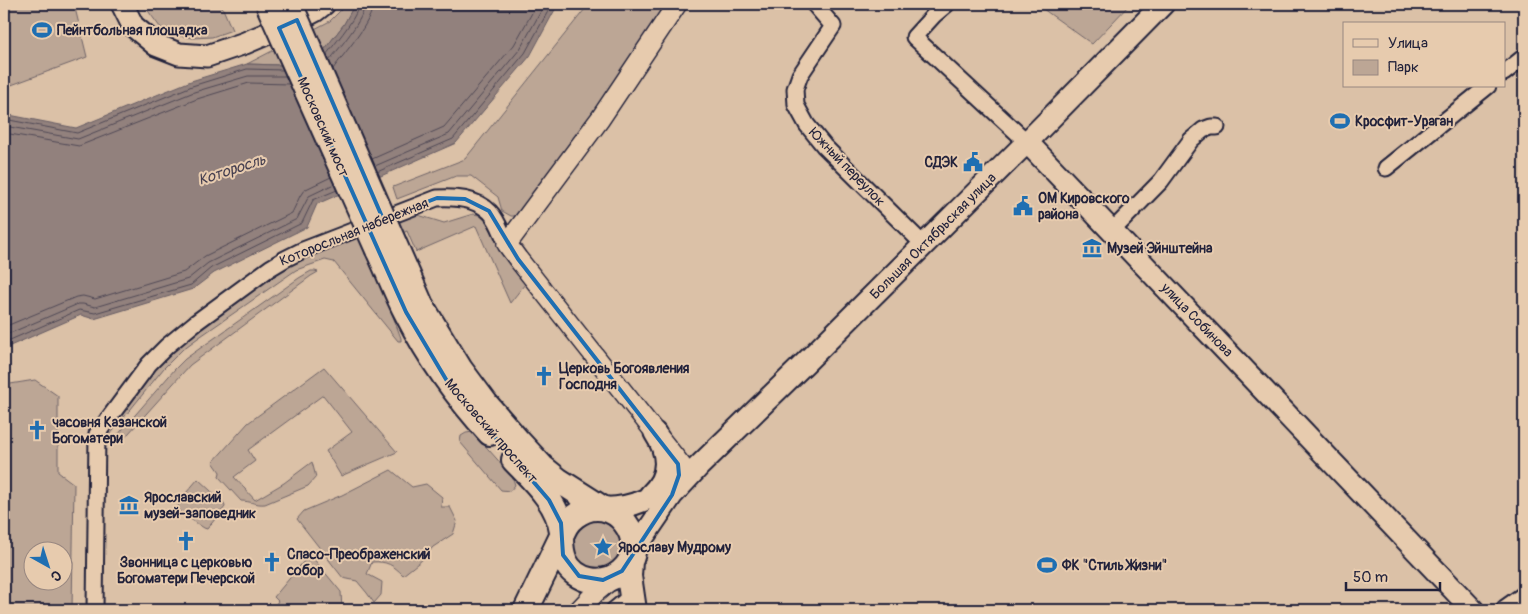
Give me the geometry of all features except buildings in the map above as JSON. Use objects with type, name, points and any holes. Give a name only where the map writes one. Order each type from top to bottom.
[{"type":"main road","points":[[122,4],[133,26],[156,45],[180,54],[207,56],[292,23],[324,4]]},
{"type":"main road","name":"Московский мост","points":[[268,4],[386,247]]},
{"type":"main road","name":"Московский мост","points":[[290,4],[386,247]]},
{"type":"main road","name":"Большая Октябрьская улица","points":[[626,564],[684,479],[762,406],[1164,4]]},
{"type":"main road","name":"улица Собинова","points":[[1028,142],[1473,610]]},
{"type":"main road","name":"Московский проспект","points":[[386,247],[460,369],[486,404],[542,467],[558,480],[602,508]]},
{"type":"main road","name":"Московский проспект","points":[[386,247],[406,312],[426,348],[447,381],[483,425],[541,488],[558,516],[561,535]]},
{"type":"main road","points":[[637,504],[656,489],[665,471],[666,460],[664,451],[655,433]]},
{"type":"main road","points":[[675,457],[684,479]]},
{"type":"main road","name":"Большая Октябрьская улица","points":[[602,508],[614,509],[637,504],[684,479]]},
{"type":"main road","points":[[526,610],[561,535],[568,524],[580,513],[602,508],[619,516],[630,529],[633,542],[626,564],[607,580],[594,581],[579,576],[566,563],[562,555],[561,535]]},
{"type":"main road","points":[[626,564],[628,570],[626,606]]},
{"type":"main road","points":[[1507,610],[1524,598]]},
{"type":"street","points":[[675,457],[508,244],[600,119],[676,4]]},
{"type":"street","name":"Южный переулок","points":[[814,4],[833,26],[800,75],[795,89],[796,105],[807,125],[824,146],[924,245]]},
{"type":"street","name":"улица Собинова","points":[[946,4],[914,37],[1028,142]]},
{"type":"street","points":[[1506,71],[1524,57]]},
{"type":"street","points":[[1386,168],[1486,88]]},
{"type":"street","points":[[1112,231],[1161,181],[1191,140],[1203,130],[1217,127]]},
{"type":"street","name":"Которосльная набережная","points":[[95,610],[97,434],[150,364],[184,330],[285,258],[437,198],[455,197],[474,202],[483,207],[489,211],[508,244]]},
{"type":"street","points":[[579,610],[626,564]]},
{"type":"highlighted area","points":[[297,20],[383,219],[437,198],[465,199],[489,211],[518,259],[678,464],[679,475],[672,495],[622,571],[603,580],[579,576],[563,555],[561,523],[549,500],[447,381],[406,312],[279,28]]},
{"type":"green space","name":"Пейнтбольная площадка","points":[[4,4],[74,4],[87,57],[4,87]]},
{"type":"green space","points":[[143,4],[221,4],[232,30],[212,37],[193,38],[175,35],[160,27]]},
{"type":"green space","points":[[347,4],[355,4],[344,24],[312,66],[247,64],[330,21]]},
{"type":"green space","points":[[589,4],[671,4],[518,216],[511,216],[502,211],[498,197],[471,176],[456,176],[397,199],[393,187],[465,159]]},
{"type":"green space","points":[[1036,4],[1130,4],[1092,44]]},
{"type":"green space","points":[[473,214],[479,215],[486,221],[511,266],[525,284],[510,303],[476,226],[416,252],[407,231],[368,249],[401,341],[398,341],[334,262],[325,260],[296,270],[183,349],[164,368],[105,441],[103,441],[104,432],[172,351],[199,329],[289,265],[410,216],[418,215],[444,223]]},
{"type":"green space","points":[[311,271],[318,272],[190,365],[120,443],[115,443],[116,437],[185,359]]},
{"type":"green space","points":[[324,367],[397,452],[341,476],[326,451],[352,432],[323,395],[248,450],[255,461],[234,477],[255,500],[284,483],[312,462],[316,477],[308,486],[265,504],[241,501],[219,477],[220,472],[213,462],[248,423]]},
{"type":"green space","points":[[35,380],[58,396],[58,472],[74,484],[72,610],[4,610],[4,385]]},
{"type":"green space","points":[[473,432],[512,476],[515,485],[510,491],[501,490],[460,442],[461,436]]},
{"type":"green space","points":[[391,470],[412,487],[426,484],[442,497],[441,507],[450,507],[457,521],[453,534],[433,547],[422,560],[403,575],[389,564],[372,562],[367,574],[382,582],[381,595],[374,603],[357,581],[343,578],[297,519],[304,511],[342,495]]},
{"type":"green space","points":[[198,479],[224,503],[225,507],[207,529],[177,510],[180,500]]},
{"type":"green space","points":[[592,520],[602,520],[615,527],[622,540],[622,550],[615,563],[602,570],[592,570],[583,566],[576,559],[572,550],[572,540],[576,531],[583,524]]},
{"type":"green space","points":[[313,558],[341,592],[342,610],[272,610],[278,601],[274,597],[304,561]]},
{"type":"water","name":"Которосль","points":[[355,4],[558,4],[530,56],[456,143],[317,204],[307,227],[214,273],[193,289],[94,319],[81,315],[10,346],[4,346],[4,114],[76,128],[191,81],[247,64],[312,66],[344,24]]},
{"type":"place","name":"Пейнтбольная площадка","points":[[42,30]]},
{"type":"place","name":"Кросфит-Ураган","points":[[1340,121]]},
{"type":"place","name":"СДЭК","points":[[973,162]]},
{"type":"place","name":"ОМ Кировского района","points":[[1023,206]]},
{"type":"place","name":"Музей Эйнштейна","points":[[1092,248]]},
{"type":"place","name":"Церковь Богоявления Господня","points":[[544,376]]},
{"type":"place","name":"часовня Казанской Богоматери","points":[[37,430]]},
{"type":"place","name":"Ярославский музей-заповедник","points":[[129,505]]},
{"type":"place","name":"Звонница с церковью Богоматери Печерской","points":[[186,541]]},
{"type":"place","name":"Ярославу Мудрому","points":[[603,547]]},
{"type":"place","name":"Спасо-Преображенский собор","points":[[272,562]]},
{"type":"place","name":"ФК \"Стиль Жизни\"","points":[[1047,565]]}]
